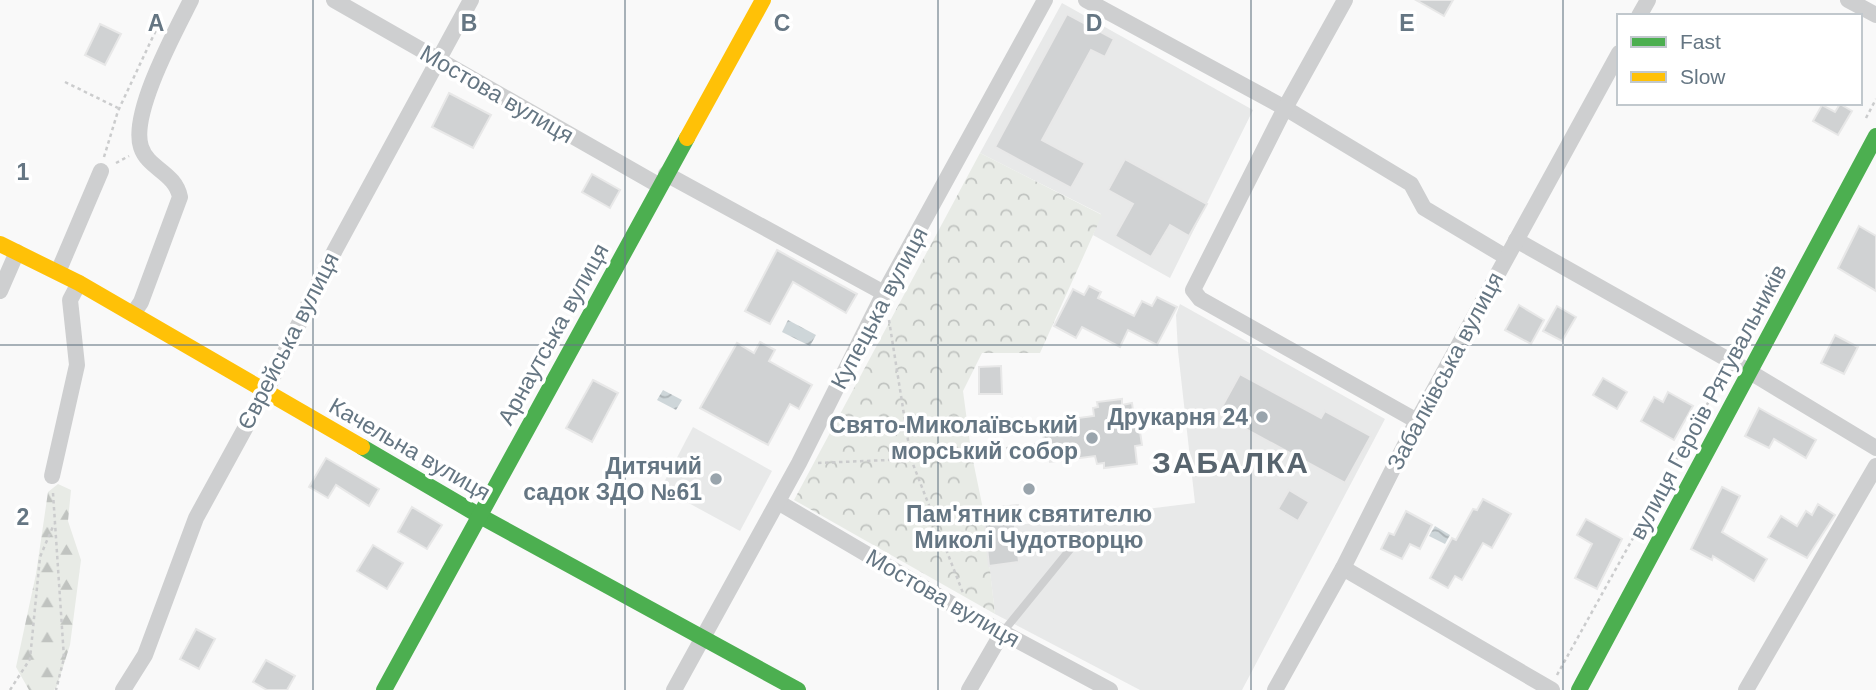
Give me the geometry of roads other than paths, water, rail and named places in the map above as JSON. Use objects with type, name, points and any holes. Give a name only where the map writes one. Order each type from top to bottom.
[{"type":"street","points":[[133,314],[141,302],[180,197],[174,180],[141,149],[138,127],[162,58],[191,0]]},
{"type":"street","name":"Мостова вулиця","points":[[334,0],[437,61],[884,293]]},
{"type":"street","name":"Єврейська вулиця","points":[[123,690],[145,655],[197,518],[265,391],[335,250],[471,0]]},
{"type":"street","name":"Арнаутська вулиця","points":[[384,690],[762,0]]},
{"type":"street","name":"Купецька вулиця","points":[[674,690],[799,463],[884,293],[1045,0]]},
{"type":"street","points":[[1086,0],[1285,108],[1411,184],[1423,208],[1506,257]]},
{"type":"street","points":[[1345,0],[1285,108],[1193,290],[1200,299],[1417,421]]},
{"type":"street","points":[[1848,0],[1876,15]]},
{"type":"street","name":"Забалківська вулиця","points":[[1275,690],[1343,568],[1417,421],[1617,57]]},
{"type":"street","name":"вулиця Героїв Рятувальників","points":[[1579,690],[1876,136]]},
{"type":"street","points":[[58,272],[101,171]]},
{"type":"street","points":[[1516,240],[1731,361],[1876,448]]},
{"type":"street","name":"Качельна вулиця","points":[[0,244],[79,283],[480,516],[798,690]]},
{"type":"street","points":[[0,291],[17,252]]},
{"type":"street","points":[[52,476],[76,365],[71,300],[79,283]]},
{"type":"street","points":[[1746,690],[1876,466]]},
{"type":"street","name":"Мостова вулиця","points":[[778,502],[972,616],[1110,690]]},
{"type":"street","points":[[1343,568],[1551,689]]},
{"type":"street","points":[[969,690],[1002,632]]},
{"type":"lane","points":[[1002,632],[1072,547]]},
{"type":"water","points":[[788,320],[816,335],[810,346],[782,332]]},
{"type":"water","points":[[663,390],[682,400],[676,410],[657,400]]},
{"type":"water","points":[[1435,526],[1450,535],[1445,544],[1429,536]]},
{"type":"place","name":"Друкарня 24","points":[[1262,417]]},
{"type":"place","name":"Свято-Миколаївський морський собор","points":[[1092,438]]},
{"type":"place","name":"Дитячий садок ЗДО №61","points":[[716,479]]},
{"type":"place","name":"Пам'ятник святителю Миколі Чудотворцю","points":[[1029,489]]},
{"type":"district","name":"ЗАБАЛКА","points":[[1231,462]]}]
